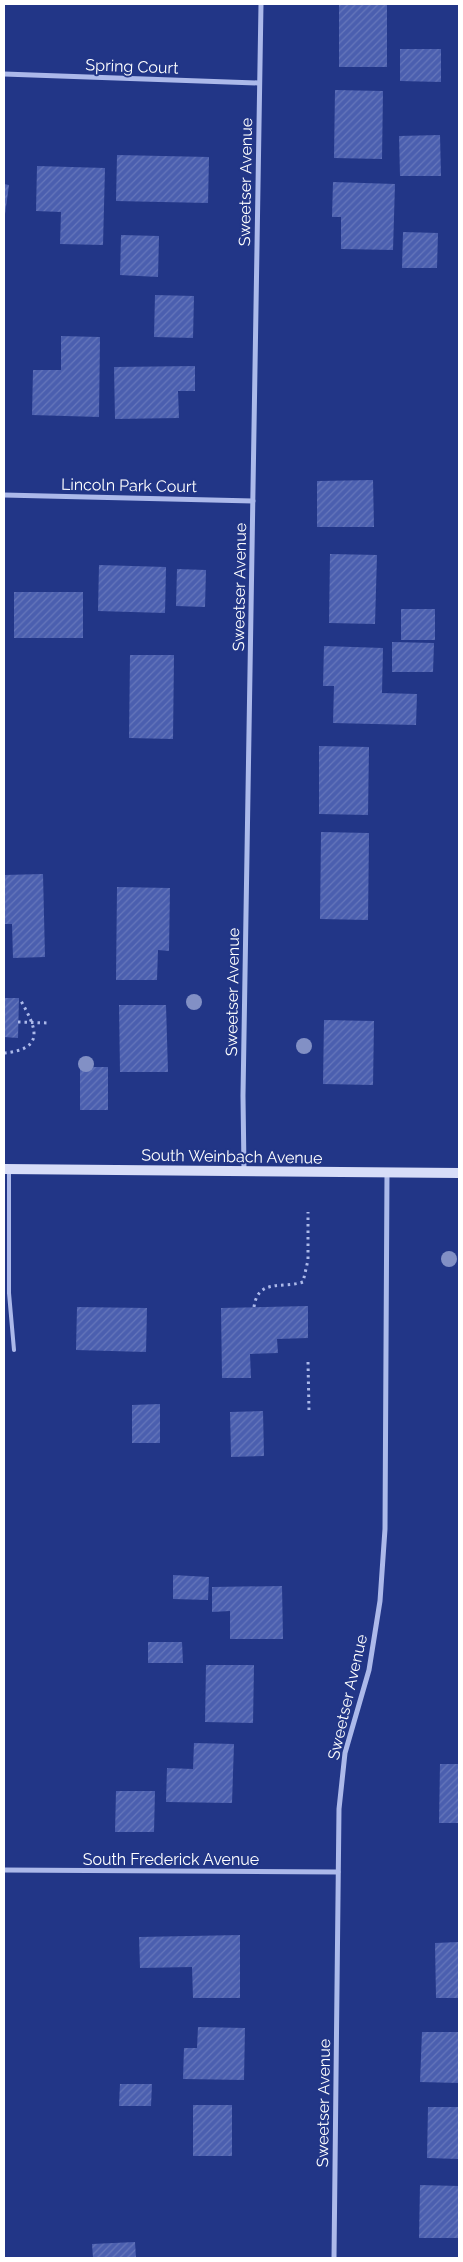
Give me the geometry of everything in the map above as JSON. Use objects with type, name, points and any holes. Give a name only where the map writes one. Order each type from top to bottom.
[{"type":"street","name":"Sweetser Avenue","points":[[244,1170],[243,1086],[261,4]]},
{"type":"street","name":"Spring Court","points":[[4,74],[259,83]]},
{"type":"street","name":"Lincoln Park Court","points":[[4,495],[253,501]]},
{"type":"street","name":"South Weinbach Avenue","points":[[6,1169],[459,1173]]},
{"type":"street","name":"Sweetser Avenue","points":[[334,2258],[339,1809],[345,1753],[369,1670],[381,1592],[385,1529],[387,1172]]},
{"type":"street","name":"South Frederick Avenue","points":[[4,1870],[338,1872]]},
{"type":"lane","points":[[6,1169],[9,1293],[14,1350]]},
{"type":"path","points":[[4,1053],[23,1050],[28,1047],[33,1036],[32,1022],[21,1002]]},
{"type":"path","points":[[18,1022],[49,1023]]},
{"type":"path","points":[[254,1307],[255,1298],[263,1289],[303,1282],[308,1260],[308,1212]]},
{"type":"path","points":[[308,1362],[309,1411]]},
{"type":"building","points":[[339,4],[387,4],[387,67],[339,67]]},
{"type":"building","points":[[400,49],[441,49],[441,82],[400,81]]},
{"type":"building","points":[[335,90],[383,91],[382,159],[334,158]]},
{"type":"building","points":[[440,135],[441,176],[400,176],[399,136]]},
{"type":"building","points":[[117,155],[209,157],[208,203],[116,201]]},
{"type":"building","points":[[37,166],[105,168],[103,245],[60,244],[61,212],[36,211]]},
{"type":"building","points":[[333,182],[395,184],[393,250],[341,249],[341,217],[332,217]]},
{"type":"building","points":[[4,184],[9,185],[5,214],[4,214]]},
{"type":"building","points":[[403,232],[438,233],[437,268],[402,268]]},
{"type":"building","points":[[121,235],[159,236],[158,277],[120,275]]},
{"type":"building","points":[[155,295],[194,296],[193,338],[154,337]]},
{"type":"building","points":[[61,336],[100,337],[99,417],[32,415],[33,370],[61,370]]},
{"type":"building","points":[[195,366],[195,391],[178,391],[179,418],[115,419],[114,367]]},
{"type":"building","points":[[373,480],[374,527],[317,527],[317,481]]},
{"type":"building","points":[[330,554],[377,555],[375,624],[329,623]]},
{"type":"building","points":[[99,565],[166,567],[165,613],[98,611]]},
{"type":"building","points":[[177,569],[206,570],[205,607],[176,606]]},
{"type":"building","points":[[14,592],[83,592],[83,638],[14,638]]},
{"type":"building","points":[[401,609],[435,609],[435,640],[401,640]]},
{"type":"building","points":[[392,642],[434,643],[433,672],[392,672]]},
{"type":"building","points":[[324,646],[383,648],[382,693],[417,694],[416,725],[333,723],[334,686],[323,686]]},
{"type":"building","points":[[130,655],[174,655],[173,739],[129,738]]},
{"type":"building","points":[[319,746],[369,747],[368,815],[319,814]]},
{"type":"building","points":[[321,832],[369,833],[368,920],[320,919]]},
{"type":"building","points":[[43,874],[45,957],[13,958],[12,924],[4,924],[4,875]]},
{"type":"building","points":[[117,887],[170,888],[169,951],[158,950],[157,980],[116,980]]},
{"type":"building","points":[[4,998],[19,998],[18,1038],[4,1037]]},
{"type":"building","points":[[119,1005],[166,1005],[168,1072],[120,1072]]},
{"type":"building","points":[[324,1020],[374,1021],[373,1085],[323,1084]]},
{"type":"building","points":[[80,1067],[108,1067],[108,1110],[80,1110]]},
{"type":"building","points":[[308,1306],[308,1338],[277,1339],[278,1353],[250,1354],[251,1378],[222,1378],[221,1308]]},
{"type":"building","points":[[77,1307],[147,1308],[146,1352],[76,1350]]},
{"type":"building","points":[[160,1404],[160,1443],[132,1443],[132,1405]]},
{"type":"building","points":[[263,1411],[264,1456],[231,1457],[230,1412]]},
{"type":"building","points":[[173,1575],[209,1577],[208,1600],[173,1599]]},
{"type":"building","points":[[282,1586],[283,1639],[230,1639],[230,1611],[212,1612],[212,1587]]},
{"type":"building","points":[[148,1642],[182,1642],[183,1663],[148,1663]]},
{"type":"building","points":[[206,1665],[254,1665],[253,1723],[205,1722]]},
{"type":"building","points":[[194,1743],[234,1744],[232,1803],[166,1802],[167,1768],[193,1769]]},
{"type":"building","points":[[440,1764],[459,1764],[459,1823],[439,1823]]},
{"type":"building","points":[[116,1791],[155,1791],[154,1832],[115,1832]]},
{"type":"building","points":[[240,1935],[240,1998],[193,1998],[192,1967],[140,1968],[139,1937]]},
{"type":"building","points":[[459,1942],[459,1998],[436,1998],[435,1943]]},
{"type":"building","points":[[198,2027],[245,2028],[244,2080],[183,2079],[184,2048],[197,2048]]},
{"type":"building","points":[[422,2032],[459,2032],[459,2083],[420,2082]]},
{"type":"building","points":[[120,2084],[152,2084],[151,2106],[119,2106]]},
{"type":"building","points":[[193,2105],[232,2105],[232,2156],[193,2156]]},
{"type":"building","points":[[428,2107],[459,2107],[459,2159],[427,2158]]},
{"type":"building","points":[[420,2185],[459,2186],[459,2238],[419,2238]]},
{"type":"building","points":[[135,2242],[136,2258],[93,2258],[92,2244]]}]
